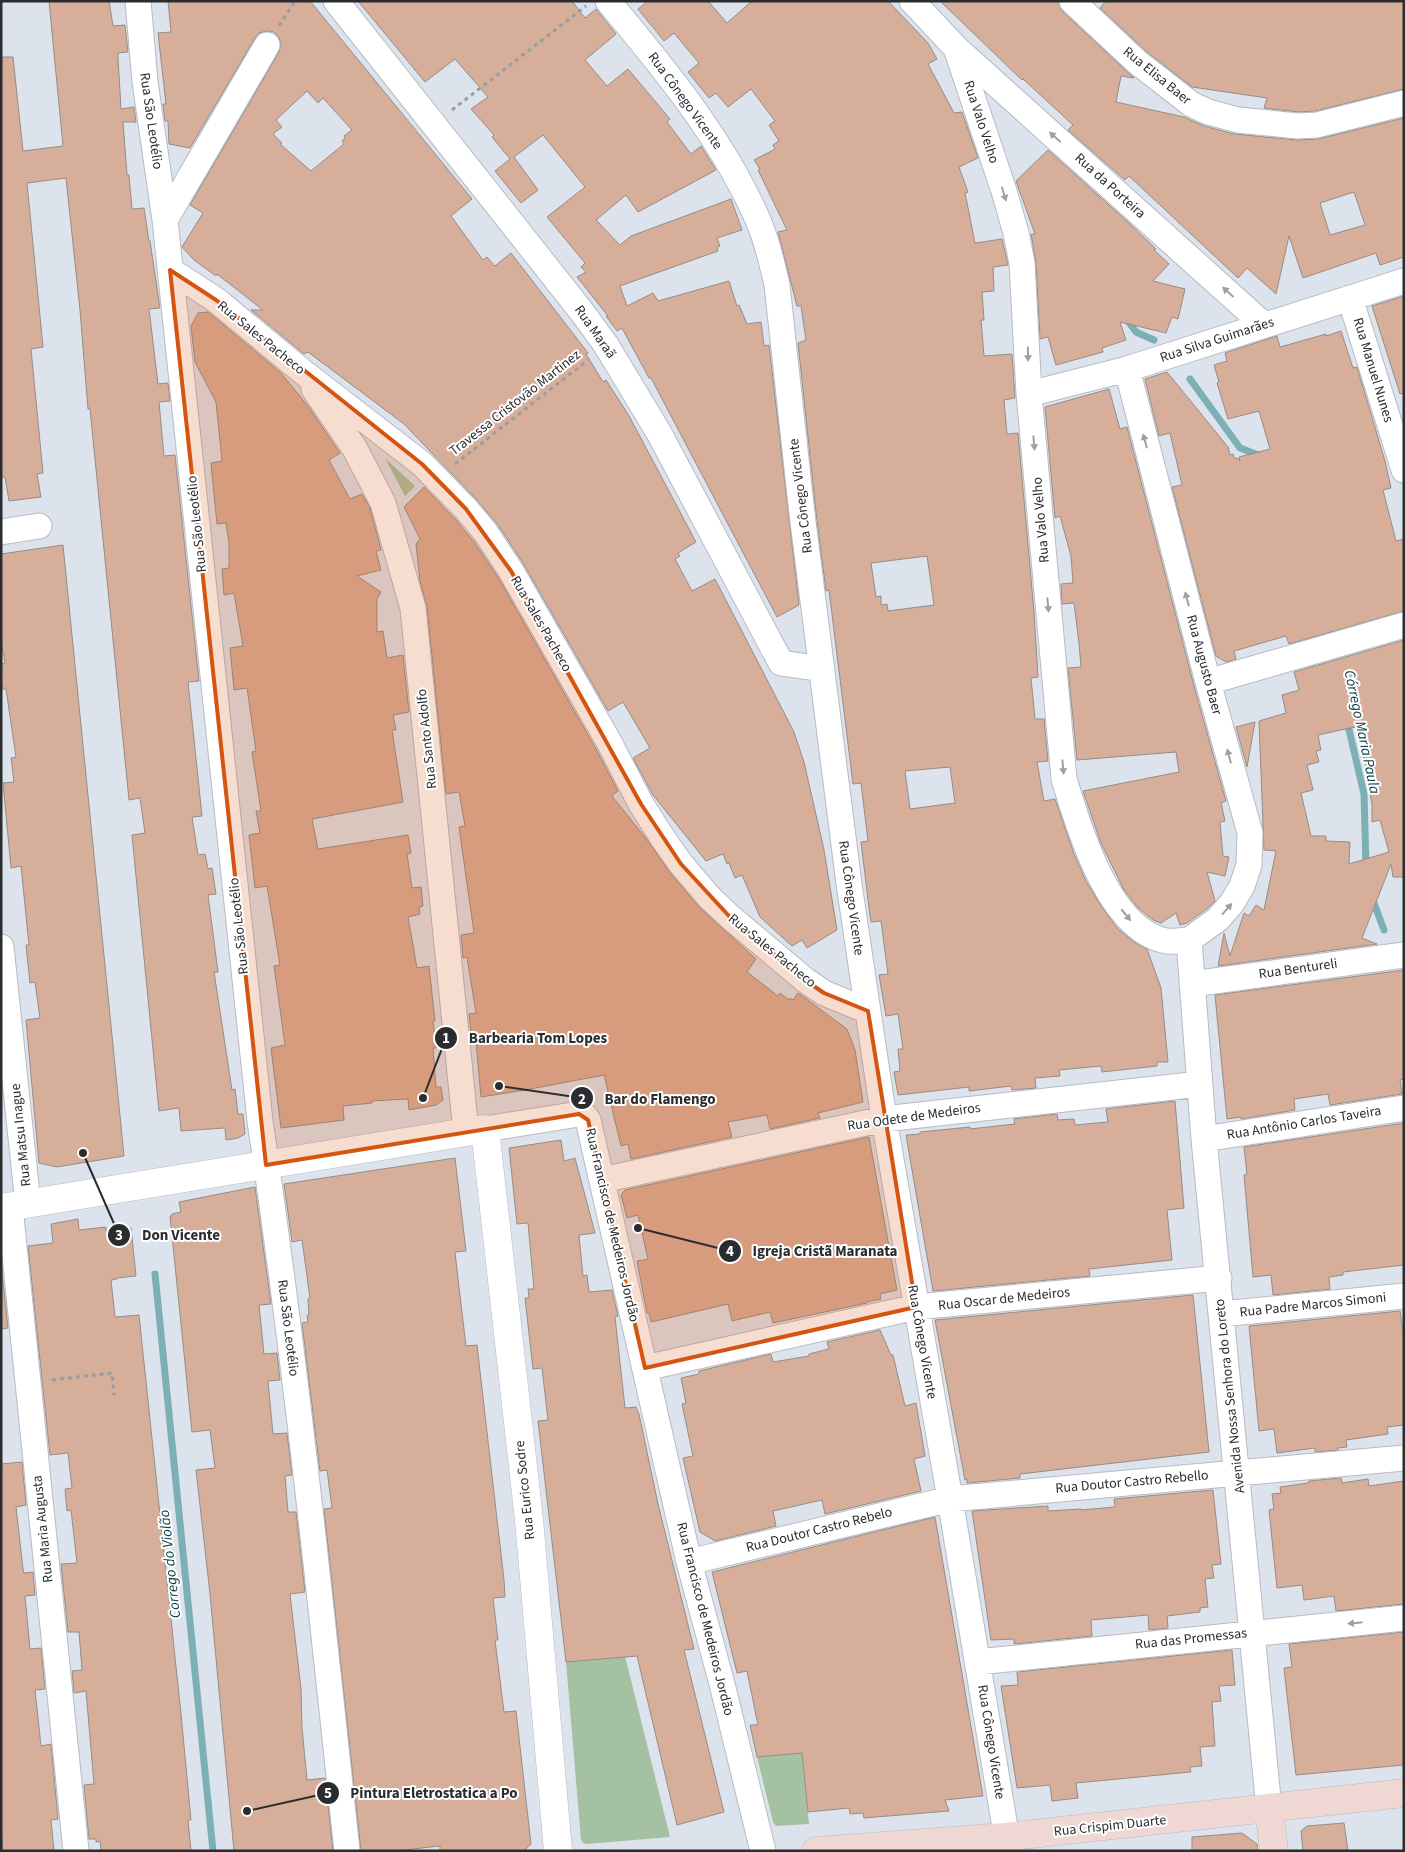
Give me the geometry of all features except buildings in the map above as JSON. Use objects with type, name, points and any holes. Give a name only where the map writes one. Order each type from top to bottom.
[{"type":"main road","name":"Rua Crispim Duarte","points":[[816,1851],[1007,1844],[1404,1793]]},
{"type":"main road","name":"Avenida Nossa Senhora do Loreto","points":[[1269,1809],[1274,1851]]},
{"type":"street","name":"Rua São Leotélio","points":[[138,1],[145,82],[165,220],[260,1121],[308,1492],[347,1851]]},
{"type":"street","name":"Rua Maraã","points":[[336,1],[606,345],[659,433],[781,663],[822,669]]},
{"type":"street","name":"Rua Cônego Vicente","points":[[608,1],[706,125],[754,210],[768,248],[777,285],[802,514],[849,884],[884,1118],[978,1662],[1007,1844]]},
{"type":"street","name":"Rua da Porteira","points":[[912,1],[956,48],[1264,325]]},
{"type":"street","name":"Rua Elisa Baer","points":[[1072,1],[1137,62],[1191,104],[1208,112],[1238,120],[1298,126],[1317,124],[1404,103]]},
{"type":"street","points":[[165,220],[267,45]]},
{"type":"street","name":"Rua Valo Velho","points":[[956,48],[1016,233],[1022,263],[1029,394],[1064,779],[1079,827],[1098,873],[1125,916],[1140,929],[1156,937],[1167,941],[1189,940]]},
{"type":"street","name":"Rua Sales Pacheco","points":[[170,270],[216,300],[303,372],[437,478],[486,533],[512,571],[609,742],[641,804],[681,864],[728,916],[805,980],[824,993],[868,1011]]},
{"type":"street","name":"Rua Silva Guimarães","points":[[1029,394],[1127,370],[1404,281]]},
{"type":"street","name":"Rua Manuel Nunes","points":[[1350,298],[1404,470]]},
{"type":"street","name":"Rua Augusto Baer","points":[[1127,370],[1208,682],[1250,833],[1249,865],[1242,886],[1232,903],[1218,920],[1189,940]]},
{"type":"street","name":"Rua Santo Adolfo","points":[[303,372],[356,449],[383,503],[413,608],[475,1131]]},
{"type":"street","points":[[1,532],[39,526]]},
{"type":"street","points":[[1208,682],[1404,625]]},
{"type":"street","name":"Avenida Nossa Senhora do Loreto","points":[[1189,940],[1204,1139],[1238,1472],[1269,1809]]},
{"type":"street","name":"Rua Matsu Inague","points":[[1,947],[13,1206]]},
{"type":"street","name":"Rua Bentureli","points":[[1192,984],[1404,955]]},
{"type":"street","name":"Rua Odete de Medeiros","points":[[602,1180],[884,1118],[1200,1084]]},
{"type":"street","name":"Rua Antônio Carlos Taveira","points":[[1204,1139],[1404,1108]]},
{"type":"street","name":"Rua Francisco de Medeiros Jordão","points":[[13,1206],[579,1114],[584,1116],[588,1120],[602,1180],[688,1562],[722,1684],[763,1851]]},
{"type":"street","name":"Rua Eurico Sodre","points":[[475,1131],[529,1520],[558,1851]]},
{"type":"street","name":"Rua Maria Augusta","points":[[13,1206],[76,1851]]},
{"type":"street","name":"Rua Oscar de Medeiros","points":[[645,1368],[916,1307],[1219,1278]]},
{"type":"street","name":"Rua Padre Marcos Simoni","points":[[1222,1314],[1404,1296]]},
{"type":"street","name":"Rua Doutor Castro Rebello","points":[[950,1499],[1404,1458]]},
{"type":"street","name":"Rua Doutor Castro Rebelo","points":[[688,1562],[950,1499]]},
{"type":"street","name":"Rua das Promessas","points":[[978,1662],[1404,1618]]},
{"type":"path","points":[[267,45],[296,1]]},
{"type":"path","points":[[434,124],[592,1]]},
{"type":"path","name":"Travessa Cristovão Martinez","points":[[437,478],[606,345]]},
{"type":"path","points":[[48,1380],[112,1373],[114,1395]]},
{"type":"highlighted area","points":[[170,270],[216,300],[422,464],[466,509],[511,571],[641,804],[681,864],[729,916],[805,980],[824,993],[868,1011],[916,1307],[645,1368],[588,1120],[579,1114],[266,1165]]},
{"type":"green space","points":[[385,458],[415,486],[405,496]]},
{"type":"green space","points":[[625,1656],[670,1837],[587,1844],[581,1840],[566,1662]]},
{"type":"green space","points":[[802,1753],[809,1824],[776,1826],[773,1822],[757,1757]]},
{"type":"waterway","name":"Córrego Maria Paula","points":[[1125,317],[1136,332],[1154,340]]},
{"type":"waterway","name":"Córrego Maria Paula","points":[[1190,379],[1240,448],[1261,456]]},
{"type":"waterway","name":"Córrego Maria Paula","points":[[1347,721],[1364,794],[1366,868]]},
{"type":"waterway","name":"Córrego Maria Paula","points":[[1372,898],[1384,930]]},
{"type":"waterway","name":"Corrego do Violão","points":[[155,1274],[213,1851]]},
{"type":"place","name":"Bar do Flamengo","points":[[499,1086]]},
{"type":"place","name":"Barbearia Tom Lopes","points":[[423,1098]]},
{"type":"place","name":"Don Vicente","points":[[83,1153]]},
{"type":"place","name":"Igreja Cristã Maranata","points":[[638,1228]]},
{"type":"place","name":"Pintura Eletrostatica a Po","points":[[247,1811]]}]
